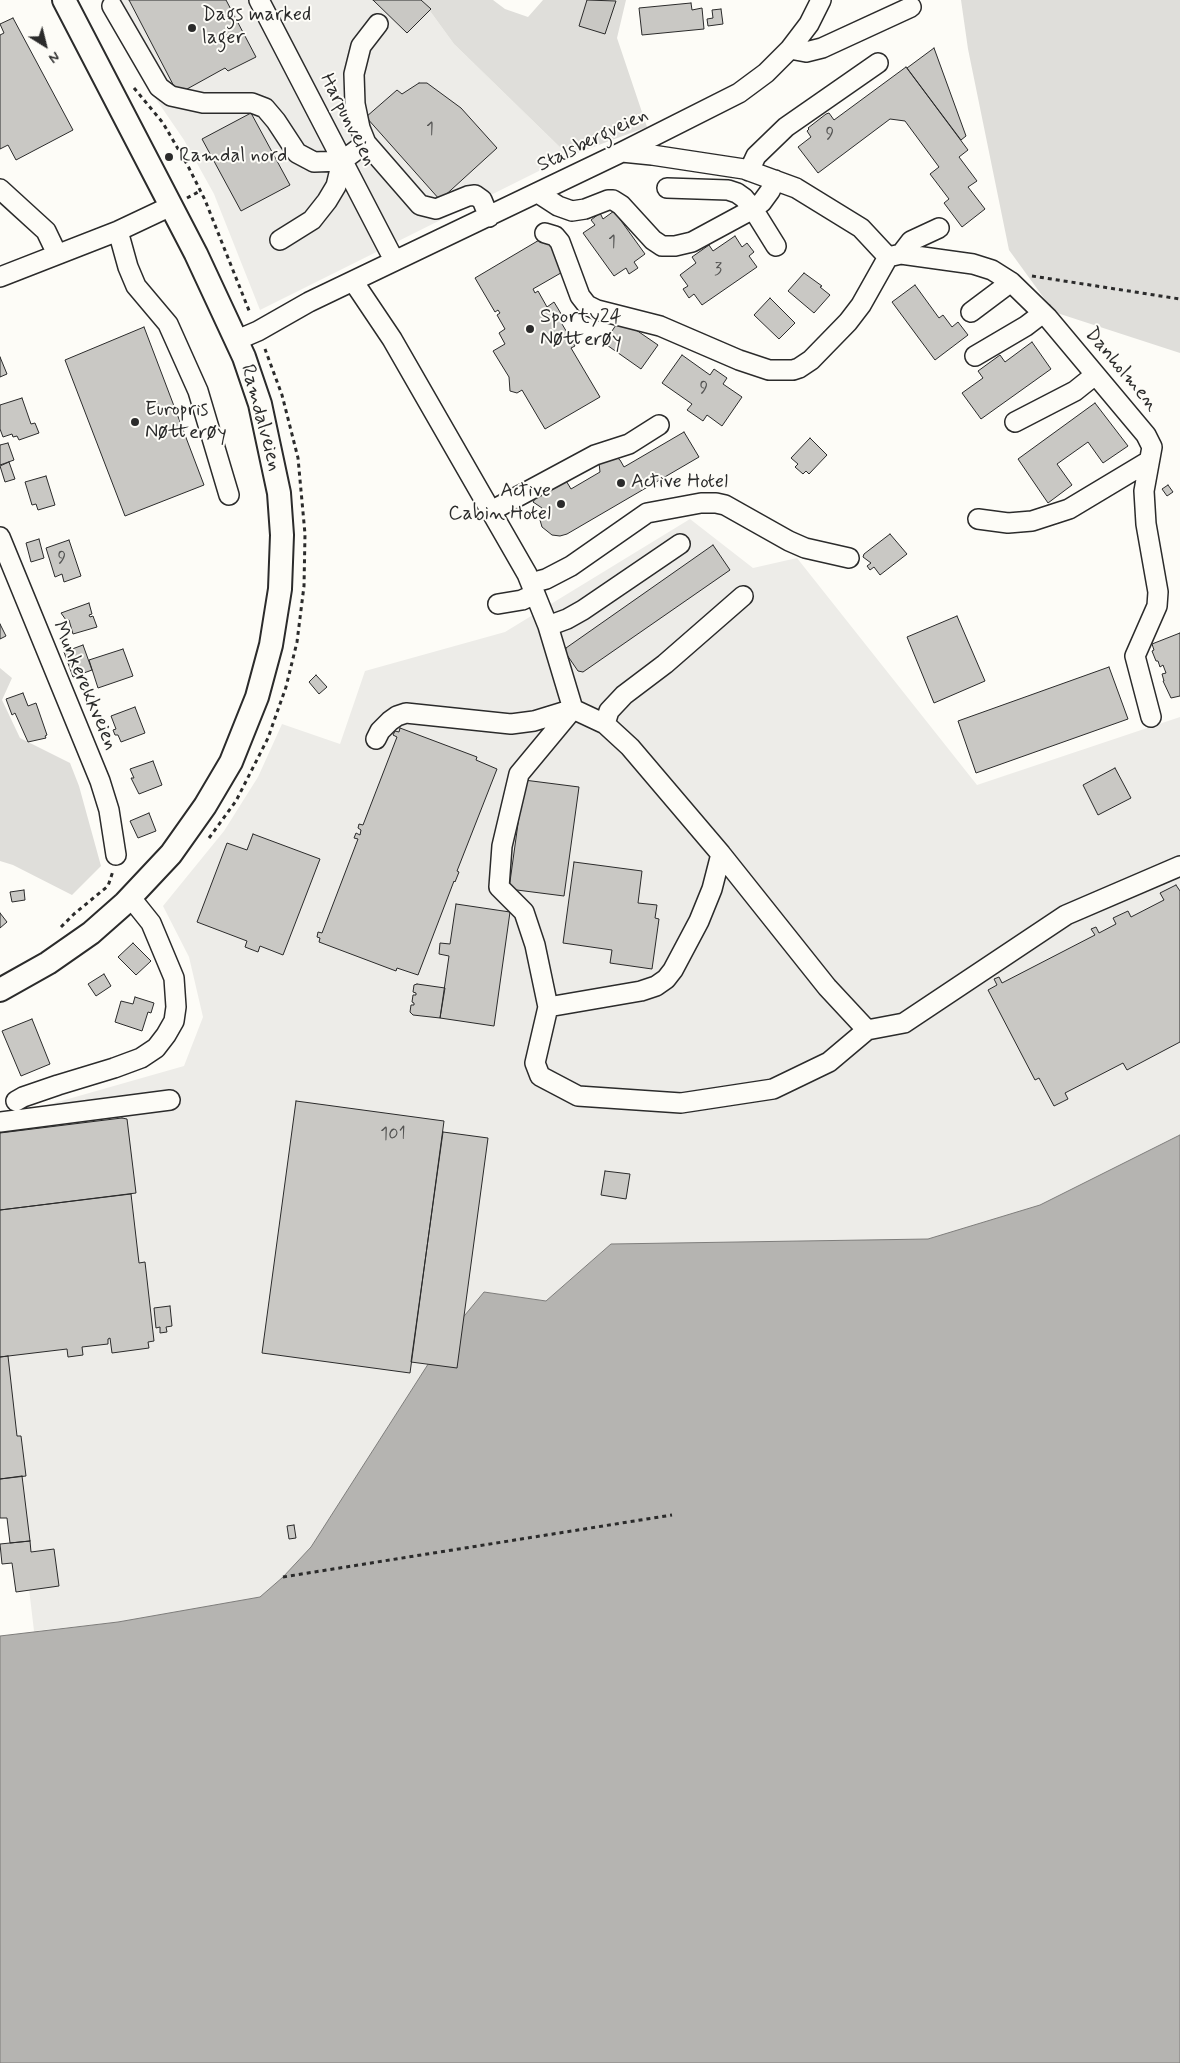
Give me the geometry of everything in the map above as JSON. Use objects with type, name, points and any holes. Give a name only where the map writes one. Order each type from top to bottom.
[{"type":"main road","name":"Ramdalveien","points":[[0,990],[48,963],[91,933],[131,898],[171,854],[205,806],[240,740],[257,697],[271,645],[280,589],[282,536],[276,470],[260,404],[237,340],[196,254],[64,0]]},
{"type":"street","name":"Harpunveien","points":[[259,0],[394,260]]},
{"type":"street","name":"Stalsbergveien","points":[[237,340],[258,331],[309,302],[394,260],[538,193],[738,93],[766,73],[790,50],[809,24],[821,0]]},
{"type":"street","points":[[112,6],[159,87],[171,96],[203,103],[252,103],[265,108],[297,153],[314,162],[342,161],[366,143]]},
{"type":"street","points":[[790,50],[806,52],[822,48],[911,7]]},
{"type":"street","points":[[378,24],[361,46],[354,74],[355,104],[360,128],[366,143],[420,205],[436,209],[475,195],[482,200],[488,217]]},
{"type":"street","points":[[749,171],[756,156],[786,127],[878,63]]},
{"type":"street","points":[[622,152],[749,171],[775,180],[796,188],[861,228],[895,255]]},
{"type":"street","points":[[280,240],[312,220],[327,201],[336,186],[342,161]]},
{"type":"street","points":[[538,193],[558,206],[572,211],[613,200],[621,205],[653,240],[662,246],[675,246],[692,242],[753,209],[766,196],[775,180]]},
{"type":"street","points":[[667,188],[728,190],[737,193],[753,209],[776,246]]},
{"type":"street","points":[[0,189],[46,231],[57,254]]},
{"type":"street","points":[[0,276],[118,231],[171,206]]},
{"type":"street","points":[[545,233],[555,236],[560,242],[580,296],[588,305],[596,310],[660,326],[756,367],[779,370],[799,368],[811,360],[848,322],[895,255],[911,241],[939,228]]},
{"type":"street","points":[[118,231],[128,268],[136,286],[168,324],[198,391],[229,495]]},
{"type":"street","name":"Danholmen","points":[[895,255],[973,264],[992,270],[1011,282],[1043,313],[1146,435],[1152,446],[1144,491],[1146,524],[1158,592],[1158,606],[1135,656],[1152,717]]},
{"type":"street","points":[[353,281],[392,339],[533,588],[548,626],[573,709]]},
{"type":"street","points":[[971,312],[1011,282]]},
{"type":"street","points":[[975,356],[1026,326],[1043,313]]},
{"type":"street","points":[[1015,422],[1075,391],[1095,375]]},
{"type":"street","points":[[491,511],[595,455],[629,444],[659,425]]},
{"type":"street","points":[[978,519],[1008,522],[1032,521],[1070,509],[1149,461]]},
{"type":"street","points":[[498,604],[522,600],[533,588],[571,566],[647,513],[701,503],[725,505],[789,541],[812,550],[849,558]]},
{"type":"street","name":"Munkerekkveien","points":[[0,537],[100,782],[110,810],[116,855]]},
{"type":"street","points":[[548,626],[567,619],[583,610],[680,544]]},
{"type":"street","points":[[605,724],[609,711],[624,695],[665,664],[743,596]]},
{"type":"street","points":[[573,709],[519,774],[502,846],[499,887],[524,912],[535,945],[548,1007],[535,1063],[540,1076],[578,1096],[681,1103],[773,1089],[828,1062],[867,1030],[904,1023],[1066,915],[1180,866]]},
{"type":"street","points":[[376,739],[380,731],[390,721],[406,713],[511,724],[534,721],[573,709],[605,724],[630,747],[721,854],[827,987],[867,1030]]},
{"type":"street","points":[[548,1007],[641,991],[656,986],[666,979],[673,970],[700,920],[712,889],[721,854]]},
{"type":"street","points":[[16,1101],[58,1084],[141,1058],[156,1048],[166,1036],[174,1021],[176,1007],[174,978],[151,923],[131,898]]},
{"type":"street","points":[[0,1122],[170,1100]]},
{"type":"path","points":[[130,81],[135,90],[163,123],[188,166],[205,200],[250,313]]},
{"type":"path","points":[[1031,276],[1180,299]]},
{"type":"path","points":[[56,934],[74,914],[108,886],[112,877],[116,855]]},
{"type":"path","points":[[283,1577],[672,1515]]},
{"type":"shaded area","points":[[103,0],[422,0],[454,44],[569,156],[260,310],[214,194],[184,140],[145,83]]},
{"type":"shaded area","points":[[422,0],[493,0],[505,9],[528,17],[543,0],[626,0],[617,38],[647,127],[569,156],[454,44]]},
{"type":"shaded area","points":[[961,0],[1180,0],[1180,353],[1054,312],[1009,250],[968,49]]},
{"type":"shaded area","points":[[690,519],[753,568],[797,558],[977,785],[1180,717],[1180,1135],[1040,1205],[928,1239],[611,1244],[546,1301],[484,1292],[441,1344],[311,1547],[283,1577],[260,1597],[118,1622],[34,1631],[3,1369],[0,1369],[0,1112],[19,1113],[184,1066],[203,1017],[189,957],[163,906],[224,831],[258,777],[282,724],[340,744],[365,671],[505,632]]},
{"type":"shaded area","points":[[0,668],[12,678],[2,700],[20,738],[70,763],[79,786],[101,866],[72,895],[13,865],[0,861]]},
{"type":"shaded area","points":[[1180,1135],[1180,2063],[0,2063],[0,1636],[118,1622],[260,1597],[283,1577],[311,1547],[441,1344],[484,1292],[546,1301],[611,1244],[928,1239],[1040,1205]]},
{"type":"building","name":"Dags marked lager","points":[[129,0],[226,0],[256,57],[228,71],[225,68],[178,94]]},
{"type":"building","points":[[373,0],[421,0],[431,9],[407,33]]},
{"type":"building","points":[[587,0],[616,1],[605,34],[579,26]]},
{"type":"building","points":[[691,3],[692,10],[702,8],[704,29],[642,35],[639,8]]},
{"type":"building","points":[[721,9],[723,24],[708,26],[707,19],[713,18],[712,10]]},
{"type":"building","points":[[13,18],[73,130],[16,160],[8,145],[0,149],[0,35],[4,33],[0,24]]},
{"type":"building","points":[[934,48],[966,136],[961,140],[907,68]]},
{"type":"building","points":[[906,67],[968,150],[959,157],[977,181],[968,187],[985,209],[962,227],[944,203],[949,199],[930,174],[939,167],[905,121],[890,119],[818,173],[798,147],[811,137],[807,131],[808,128],[826,114],[829,113],[834,120]]},
{"type":"building","points":[[419,83],[427,83],[461,108],[497,148],[440,200],[366,117],[397,90],[402,94]]},
{"type":"building","points":[[251,113],[290,185],[241,211],[202,139]]},
{"type":"building","points":[[614,211],[645,254],[634,262],[638,268],[629,274],[626,268],[614,276],[583,233],[595,225],[591,220],[600,213],[603,219]]},
{"type":"building","points":[[546,236],[566,270],[533,289],[535,293],[538,291],[547,307],[554,302],[566,322],[562,324],[575,346],[571,348],[600,397],[545,429],[522,390],[517,393],[510,391],[509,377],[493,351],[505,344],[499,333],[505,329],[497,315],[500,313],[498,310],[495,312],[475,278]]},
{"type":"building","points":[[735,236],[742,247],[747,243],[754,252],[749,256],[757,267],[702,305],[694,294],[689,298],[683,289],[688,286],[680,275],[696,263],[692,257],[709,245],[713,251]]},
{"type":"building","points":[[804,273],[822,286],[820,287],[830,295],[814,313],[788,291]]},
{"type":"building","points":[[915,285],[939,318],[943,315],[952,327],[958,322],[968,335],[935,360],[892,302]]},
{"type":"building","points":[[770,298],[795,323],[779,339],[754,315]]},
{"type":"building","points":[[620,319],[658,345],[641,369],[604,343]]},
{"type":"building","name":"Europris Nøtterøy","points":[[144,327],[204,485],[125,516],[65,360]]},
{"type":"building","points":[[1032,342],[1051,369],[981,419],[962,393],[983,378],[978,371],[1000,355],[1005,362]]},
{"type":"building","points":[[682,355],[710,375],[714,369],[727,378],[723,384],[742,397],[722,426],[707,415],[703,421],[687,410],[692,404],[662,383]]},
{"type":"building","points":[[0,357],[7,374],[0,377]]},
{"type":"building","points":[[22,398],[31,424],[35,423],[39,433],[19,440],[17,436],[13,437],[12,434],[3,437],[0,429],[0,405]]},
{"type":"building","points":[[1095,403],[1128,446],[1103,463],[1088,442],[1057,464],[1072,485],[1048,503],[1018,459]]},
{"type":"building","points":[[684,432],[699,457],[567,534],[560,536],[552,535],[542,527],[540,520],[542,508],[533,502],[537,496],[565,479],[571,489],[600,472],[599,463],[615,456],[624,467]]},
{"type":"building","points":[[810,438],[827,455],[809,474],[806,471],[803,474],[795,467],[798,464],[791,458]]},
{"type":"building","points":[[8,443],[14,460],[0,465],[0,445]]},
{"type":"building","points":[[9,462],[15,479],[5,482],[0,466]]},
{"type":"building","points":[[46,476],[55,505],[38,510],[36,504],[32,505],[25,482]]},
{"type":"building","points":[[1168,485],[1173,492],[1167,496],[1162,489]]},
{"type":"building","points":[[890,534],[907,554],[880,575],[874,567],[870,570],[867,566],[871,563],[863,557],[864,554]]},
{"type":"building","points":[[39,539],[44,558],[31,562],[26,543]]},
{"type":"building","points":[[69,540],[81,576],[64,582],[62,574],[55,577],[46,548]]},
{"type":"building","points":[[713,545],[730,570],[583,672],[578,671],[565,652],[566,648]]},
{"type":"building","points":[[89,603],[92,614],[89,615],[90,617],[93,616],[97,627],[73,634],[69,620],[66,620],[61,613]]},
{"type":"building","points":[[957,616],[985,681],[934,703],[907,637]]},
{"type":"building","points":[[0,624],[6,636],[0,639]]},
{"type":"building","points":[[1180,633],[1180,696],[1171,698],[1163,681],[1162,674],[1166,673],[1163,665],[1160,667],[1158,661],[1156,661],[1152,651],[1154,650],[1152,644]]},
{"type":"building","points":[[83,645],[92,670],[73,677],[64,652]]},
{"type":"building","points":[[123,649],[133,676],[98,688],[89,660]]},
{"type":"building","points":[[1109,667],[1128,719],[976,773],[958,721]]},
{"type":"building","points":[[316,675],[327,687],[319,694],[309,682]]},
{"type":"building","points":[[23,693],[28,706],[36,703],[47,735],[45,736],[46,738],[28,742],[15,713],[12,715],[6,699]]},
{"type":"building","points":[[135,707],[145,733],[121,742],[113,730],[116,729],[111,716]]},
{"type":"building","points":[[400,728],[477,757],[476,760],[497,769],[418,975],[397,968],[396,971],[319,942],[320,938],[317,937],[318,932],[322,933],[358,839],[354,838],[356,833],[360,835],[359,824],[363,825],[397,737],[393,735],[395,731],[399,732]]},
{"type":"building","points":[[153,761],[162,785],[139,794],[131,778],[134,778],[130,769]]},
{"type":"building","points":[[1115,768],[1131,798],[1098,815],[1083,785]]},
{"type":"building","points":[[524,780],[579,787],[564,896],[509,889]]},
{"type":"building","points":[[149,813],[156,831],[138,838],[130,821]]},
{"type":"building","points":[[253,834],[320,859],[283,955],[260,946],[258,952],[245,947],[247,941],[197,922],[227,843],[247,850]]},
{"type":"building","points":[[574,862],[642,871],[638,903],[657,905],[655,918],[659,919],[652,969],[610,963],[612,950],[563,943]]},
{"type":"building","points":[[1176,885],[1180,891],[1180,1042],[1127,1070],[1123,1063],[1065,1093],[1068,1099],[1054,1106],[1039,1078],[1035,1080],[988,990],[997,985],[994,979],[999,977],[1002,983],[1095,935],[1091,929],[1096,927],[1099,933],[1116,924],[1113,918],[1128,911],[1131,917],[1164,900],[1160,893]]},
{"type":"building","points":[[24,890],[25,900],[12,902],[10,892]]},
{"type":"building","points":[[456,904],[510,912],[494,1026],[440,1018],[449,956],[439,954],[440,943],[450,944]]},
{"type":"building","points":[[0,913],[7,922],[0,928]]},
{"type":"building","points":[[133,943],[151,961],[136,975],[118,957]]},
{"type":"building","points":[[104,974],[111,986],[96,996],[88,984]]},
{"type":"building","points":[[414,985],[445,988],[440,1018],[413,1015],[410,1012],[411,1005],[414,1005],[412,1002],[413,995],[416,995],[413,992]]},
{"type":"building","points":[[135,997],[154,1003],[151,1013],[148,1012],[142,1031],[115,1022],[121,1001],[133,1004]]},
{"type":"building","points":[[32,1019],[50,1064],[21,1076],[2,1031]]},
{"type":"building","points":[[296,1101],[444,1121],[410,1373],[262,1353]]},
{"type":"building","points":[[122,1118],[127,1119],[136,1193],[0,1210],[0,1133]]},
{"type":"building","points":[[443,1132],[488,1138],[457,1368],[411,1362]]},
{"type":"building","points":[[605,1171],[630,1174],[626,1199],[601,1195]]},
{"type":"building","points":[[131,1194],[139,1263],[145,1262],[154,1341],[148,1342],[149,1348],[112,1353],[110,1338],[108,1339],[108,1344],[82,1347],[83,1355],[68,1357],[67,1349],[0,1357],[0,1210]]},
{"type":"building","points":[[170,1306],[172,1326],[166,1327],[167,1332],[160,1333],[160,1327],[156,1328],[154,1308]]},
{"type":"building","points":[[8,1356],[17,1436],[21,1436],[26,1476],[0,1479],[0,1357]]},
{"type":"building","points":[[22,1476],[30,1541],[10,1543],[7,1518],[0,1518],[0,1479]]},
{"type":"building","points":[[294,1525],[296,1538],[289,1539],[287,1526]]},
{"type":"building","points":[[30,1541],[31,1552],[54,1549],[59,1586],[16,1592],[12,1563],[2,1564],[0,1544]]},
{"type":"place","name":"Dags marked lager","points":[[192,28]]},
{"type":"place","name":"Ramdal nord","points":[[169,157]]},
{"type":"place","name":"Sporty24 Nøtterøy","points":[[530,329]]},
{"type":"place","name":"Europris Nøtterøy","points":[[135,422]]},
{"type":"place","name":"Active Hotel","points":[[621,483]]},
{"type":"place","name":"Active Cabin Hotel","points":[[561,504]]}]
